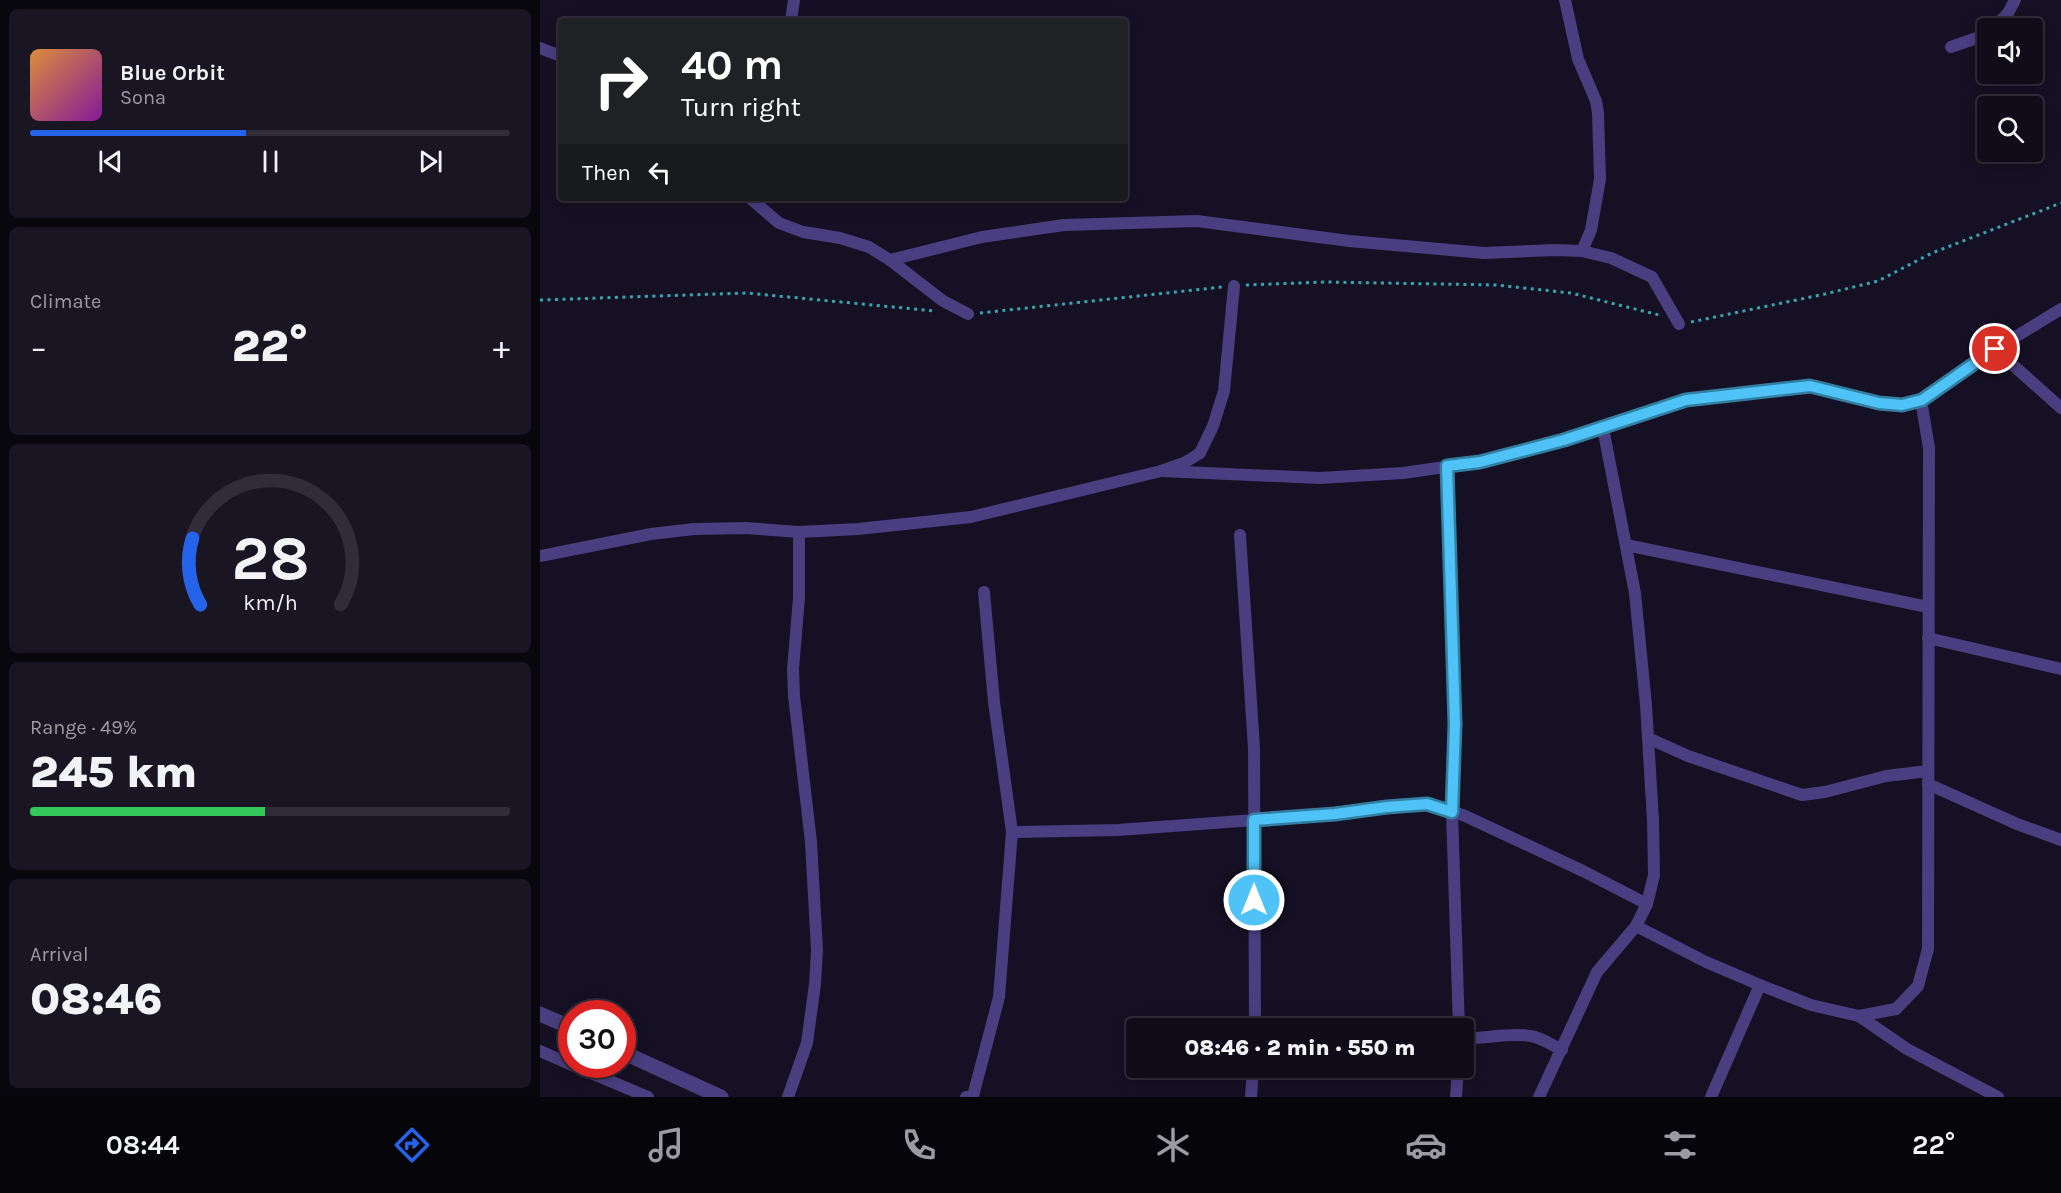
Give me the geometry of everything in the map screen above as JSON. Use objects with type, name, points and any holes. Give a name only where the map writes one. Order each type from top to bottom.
[{"type":"street","points":[[791,18],[794,0]]},
{"type":"street","points":[[1564,0],[1578,60],[1596,101],[1598,113],[1600,179],[1591,230],[1582,251]]},
{"type":"street","points":[[2003,18],[2015,0]]},
{"type":"street","points":[[1951,47],[1977,38]]},
{"type":"street","points":[[540,48],[558,55]]},
{"type":"street","points":[[753,201],[779,223],[803,232],[840,238],[869,247],[890,260],[943,301],[968,314]]},
{"type":"street","points":[[890,260],[982,237],[1064,225],[1197,221],[1349,241],[1484,253],[1582,251],[1611,258],[1652,278],[1679,324]]},
{"type":"street","points":[[540,556],[651,534],[694,529],[746,528],[799,532],[858,529],[971,517],[1161,471],[1184,463],[1200,453],[1213,426],[1224,391],[1234,286]]},
{"type":"street","points":[[1161,471],[1320,478],[1402,473],[1480,462],[1603,428],[1686,400],[1810,386],[1879,403],[1902,405],[1922,400],[1995,349],[2061,309]]},
{"type":"street","points":[[1995,349],[2061,408]]},
{"type":"street","points":[[1859,1016],[1896,1009],[1918,986],[1928,949],[1929,448],[1922,400]]},
{"type":"street","points":[[1539,1097],[1598,972],[1636,926],[1647,904],[1654,875],[1648,738],[1635,593],[1603,428]]},
{"type":"street","points":[[1447,466],[1455,724],[1452,812],[1460,1018]]},
{"type":"street","points":[[788,1097],[807,1043],[817,950],[814,878],[794,690],[799,598],[799,532]]},
{"type":"street","points":[[1240,535],[1254,748],[1255,1018]]},
{"type":"street","points":[[1626,545],[1928,607]]},
{"type":"street","points":[[966,1097],[973,1096],[999,997],[1011,832],[994,702],[984,592]]},
{"type":"street","points":[[1928,638],[2061,669]]},
{"type":"street","points":[[1648,738],[1688,756],[1802,795],[1825,792],[1886,776],[1928,771]]},
{"type":"street","points":[[1928,784],[2016,824],[2061,840]]},
{"type":"street","points":[[1011,832],[1118,830],[1335,814],[1427,804],[1452,812],[1584,871],[1647,904]]},
{"type":"street","points":[[1636,926],[1706,962],[1760,985],[1810,1005],[1859,1016],[1907,1049],[1998,1097]]},
{"type":"street","points":[[1711,1097],[1760,985]]},
{"type":"street","points":[[540,1014],[558,1022]]},
{"type":"street","points":[[1474,1039],[1533,1036],[1562,1050]]},
{"type":"street","points":[[540,1052],[558,1059]]},
{"type":"street","points":[[636,1058],[721,1097]]},
{"type":"street","points":[[603,1078],[645,1096]]},
{"type":"street","points":[[1251,1097],[1252,1078]]},
{"type":"street","points":[[1456,1097],[1457,1078]]},
{"type":"path","points":[[540,300],[747,293],[968,314],[1234,286],[1325,282],[1496,285],[1571,293],[1653,313],[1679,324],[1878,281],[1932,253],[2061,203]]},
{"type":"route","points":[[1254,900],[1254,820],[1427,804],[1452,812],[1455,724],[1447,466],[1480,462],[1564,440],[1686,400],[1810,386],[1879,403],[1902,405],[1922,400],[1995,349]]}]
